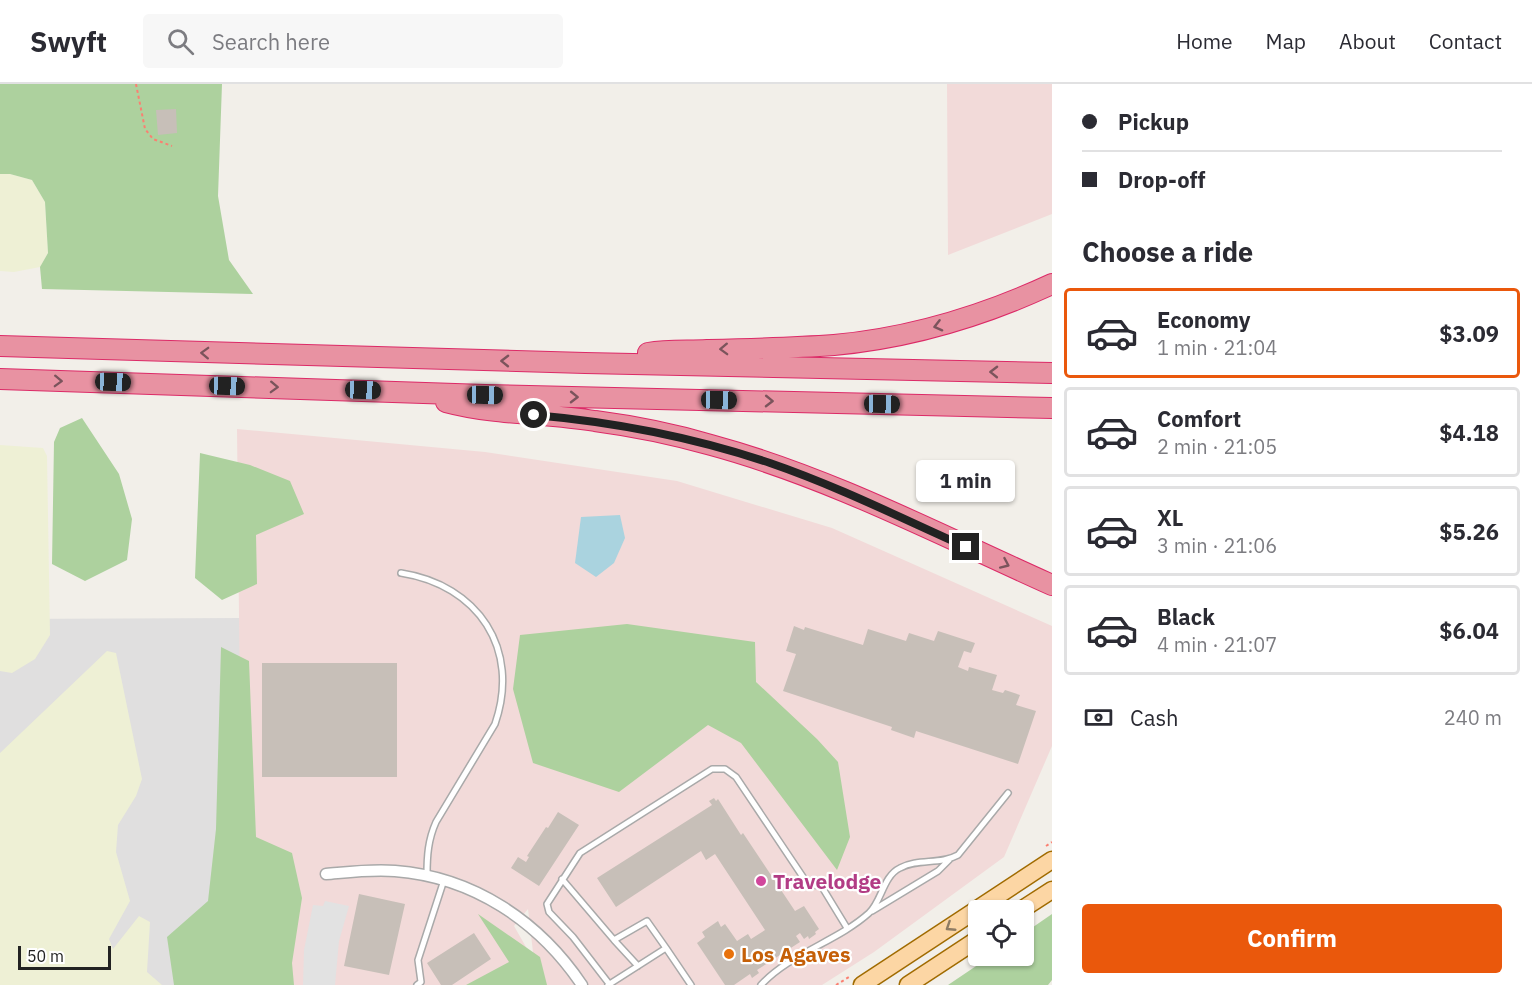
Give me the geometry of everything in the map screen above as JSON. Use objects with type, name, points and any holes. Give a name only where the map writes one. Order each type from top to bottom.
[{"type":"highway","points":[[585,363],[658,352],[834,345],[910,334],[988,311],[1052,284]]},
{"type":"highway","points":[[0,346],[585,363],[1052,373]]},
{"type":"highway","points":[[0,379],[1052,408]]},
{"type":"highway","points":[[408,392],[474,409],[594,420],[711,445],[770,463],[838,489],[1052,585]]},
{"type":"main road","points":[[862,985],[1052,860]]},
{"type":"main road","points":[[1034,902],[1052,890]]},
{"type":"main road","points":[[908,985],[968,946]]},
{"type":"street","points":[[326,874],[371,870],[395,871],[444,880],[475,892],[519,918],[557,952],[582,985]]},
{"type":"lane","points":[[401,573],[437,582],[466,600],[488,626],[496,643],[503,680],[501,702],[495,724],[435,822],[430,834],[427,850],[427,876]]},
{"type":"lane","points":[[666,948],[609,985],[573,937],[549,912],[547,904],[580,853],[712,769],[725,769],[736,777],[807,883],[822,887],[847,928]]},
{"type":"lane","points":[[761,985],[783,968],[938,871],[967,846],[1008,793]]},
{"type":"lane","points":[[871,912],[891,874],[898,868],[909,864],[950,860]]},
{"type":"lane","points":[[562,879],[638,966]]},
{"type":"lane","points":[[417,985],[421,982],[418,960],[444,880]]},
{"type":"lane","points":[[614,940],[647,921],[691,985]]},
{"type":"path","points":[[136,84],[145,129],[153,140],[172,146]]},
{"type":"shaded area","points":[[947,84],[1052,84],[1052,214],[948,255]]},
{"type":"shaded area","points":[[237,429],[485,452],[677,481],[832,528],[1052,626],[1052,746],[1004,857],[874,952],[822,985],[243,985]],"holes":[[[528,909],[534,961],[514,926]]]},
{"type":"shaded area","points":[[240,618],[243,985],[0,985],[0,619]]},
{"type":"shaded area","points":[[325,901],[349,906],[339,941],[335,985],[303,985],[304,950],[313,905],[323,906]]},
{"type":"green space","points":[[0,84],[222,84],[218,196],[229,260],[253,294],[42,289],[40,267],[48,253],[45,202],[32,180],[10,174],[0,174]]},
{"type":"green space","points":[[0,174],[10,174],[32,180],[45,202],[48,253],[40,267],[14,272],[0,271]]},
{"type":"green space","points":[[82,418],[119,474],[132,519],[127,560],[85,581],[52,564],[54,442],[60,428]]},
{"type":"green space","points":[[0,445],[43,448],[47,456],[50,635],[35,659],[12,673],[0,671]]},
{"type":"green space","points":[[200,453],[250,465],[290,481],[304,514],[256,535],[257,584],[222,600],[195,578]]},
{"type":"green space","points":[[627,624],[755,642],[756,682],[838,762],[850,837],[837,870],[741,743],[708,725],[619,792],[533,763],[513,689],[520,635]]},
{"type":"green space","points":[[221,647],[249,661],[256,837],[292,853],[302,898],[292,963],[294,985],[174,985],[167,937],[208,901],[216,829]]},
{"type":"green space","points":[[107,651],[116,653],[142,779],[136,796],[118,825],[116,852],[130,901],[109,939],[113,949],[139,916],[150,922],[147,972],[162,985],[0,985],[0,753]]},
{"type":"green space","points":[[478,914],[540,957],[547,985],[466,985],[509,962]]},
{"type":"green space","points":[[1052,914],[1052,980],[1048,985],[948,985],[976,966],[1034,966],[1034,926]]},
{"type":"water","points":[[620,515],[625,538],[614,563],[596,577],[575,563],[581,517]]},
{"type":"building","points":[[176,109],[177,133],[158,135],[156,110]]},
{"type":"building","points":[[794,626],[804,630],[805,627],[863,645],[868,629],[906,641],[909,633],[934,641],[938,631],[975,643],[971,653],[964,651],[958,667],[968,671],[969,667],[997,675],[992,690],[1003,693],[1005,690],[1020,695],[1016,705],[1036,711],[1018,764],[916,731],[914,738],[891,730],[892,727],[783,691],[796,654],[786,651]]},
{"type":"building","points":[[262,663],[397,663],[397,777],[262,777]]},
{"type":"building","points":[[714,798],[716,801],[718,799],[741,835],[743,833],[795,911],[804,906],[819,929],[809,939],[808,936],[804,939],[800,933],[796,936],[800,942],[757,970],[759,973],[752,978],[750,974],[734,985],[725,985],[697,943],[705,937],[702,932],[718,921],[721,927],[725,924],[737,941],[748,934],[751,939],[765,930],[715,854],[706,860],[701,851],[616,907],[597,878],[712,805],[709,801]]},
{"type":"building","points":[[558,812],[579,825],[539,886],[511,868],[518,857],[526,862],[529,857],[527,856]]},
{"type":"building","points":[[359,894],[405,904],[389,975],[344,966]]},
{"type":"building","points":[[474,933],[491,959],[452,985],[441,985],[427,963]]},
{"type":"place","name":"Travelodge","points":[[761,881]]},
{"type":"place","name":"Los Agaves","points":[[729,954]]},
{"type":"route","points":[[534,415],[594,420],[682,437],[770,463],[838,489],[966,547]]}]
